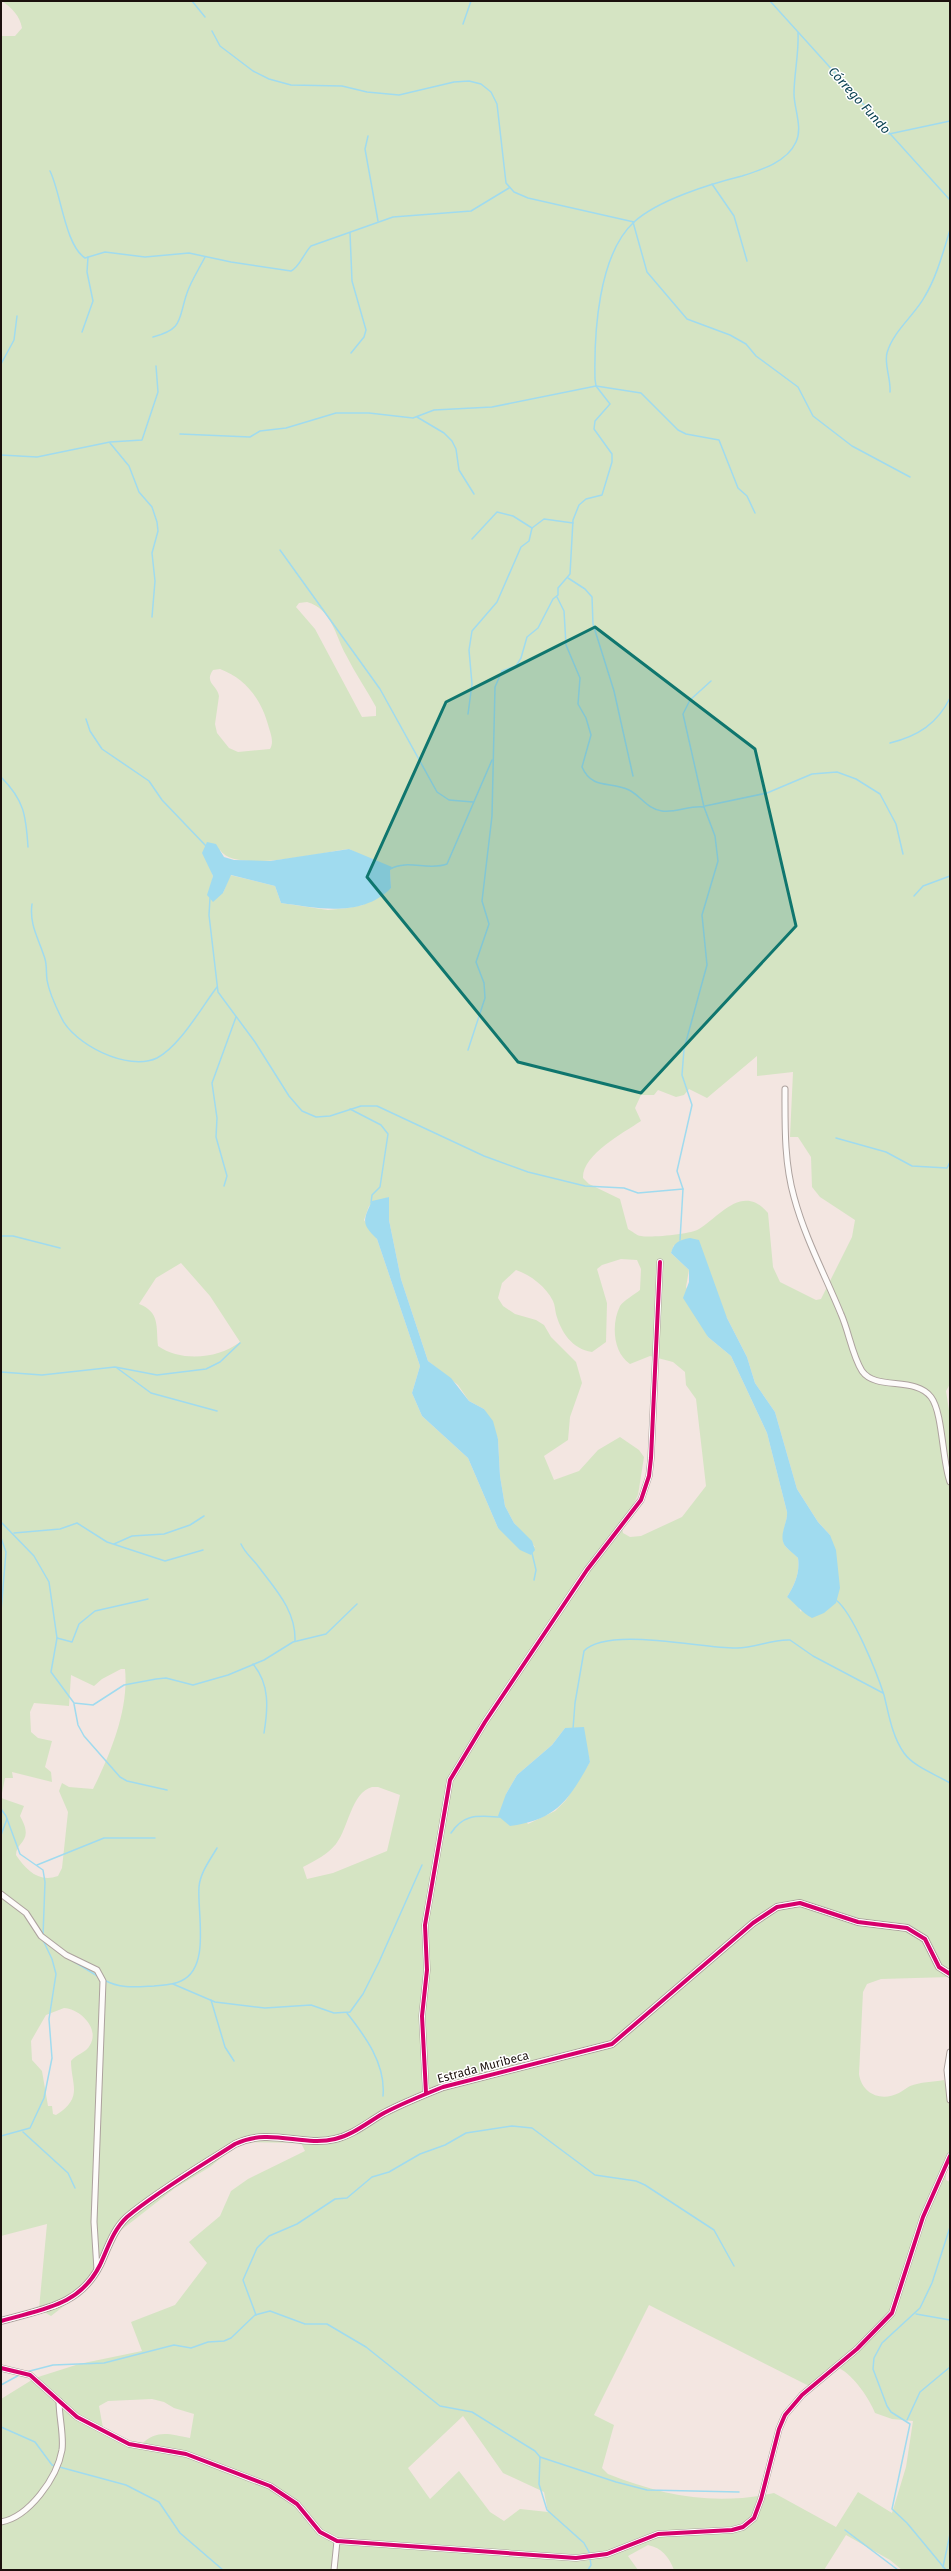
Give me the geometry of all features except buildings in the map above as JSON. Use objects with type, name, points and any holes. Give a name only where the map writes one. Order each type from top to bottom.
[{"type":"street","points":[[785,1089],[785,1139],[793,1195],[807,1239],[841,1313],[862,1371],[872,1378],[918,1387],[932,1398],[950,1482]]},
{"type":"street","points":[[426,2093],[422,2016],[427,1970],[425,1925],[450,1780],[485,1722],[587,1570],[640,1500],[648,1476],[651,1458],[660,1262]]},
{"type":"street","points":[[1,1894],[26,1913],[41,1936],[66,1955],[97,1970],[103,1981],[94,2222],[97,2270]]},
{"type":"street","name":"Estrada Muribeca","points":[[1,2322],[50,2309],[77,2293],[97,2270],[111,2240],[127,2217],[244,2139],[262,2136],[333,2140],[426,2093],[612,2044],[753,1923],[777,1907],[790,1903],[811,1905],[868,1924],[907,1928],[925,1939],[939,1967],[950,1974]]},
{"type":"street","points":[[950,2052],[947,2081],[950,2100]]},
{"type":"street","points":[[1,2368],[30,2375],[83,2422],[129,2444],[186,2454],[270,2486],[297,2504],[320,2532],[337,2541],[591,2557],[624,2548],[658,2534],[677,2531],[720,2532],[750,2523],[758,2510],[775,2442],[785,2415],[802,2395],[857,2350],[892,2313],[923,2217],[950,2156]]},
{"type":"street","points":[[1,2522],[22,2514],[54,2474],[62,2450],[59,2401]]},
{"type":"street","points":[[334,2570],[337,2541]]},
{"type":"highlighted area","points":[[595,627],[755,749],[796,926],[641,1093],[518,1062],[367,877],[446,702]]},
{"type":"green space","points":[[2,1],[950,1],[950,1384],[946,1391],[950,1417],[950,1977],[881,1979],[867,1984],[863,1992],[859,2074],[864,2087],[868,2091],[879,2096],[886,2097],[899,2093],[914,2085],[944,2080],[948,2098],[950,2117],[950,2159],[946,2180],[950,2182],[950,2570],[902,2570],[890,2560],[846,2535],[824,2570],[674,2570],[670,2561],[661,2551],[648,2545],[628,2556],[638,2570],[1,2570],[1,2399],[35,2378],[79,2364],[142,2351],[131,2322],[175,2305],[207,2263],[189,2242],[220,2216],[231,2191],[248,2179],[305,2151],[301,2143],[240,2142],[210,2167],[175,2188],[120,2231],[99,2273],[82,2292],[51,2316],[39,2309],[47,2224],[1,2236],[1,1798],[1,36],[15,36],[22,28],[12,9]],"holes":[[[307,602],[322,610],[332,624],[349,662],[376,707],[376,716],[362,717],[315,629],[296,607],[299,603]],[[220,669],[230,673],[246,685],[252,692],[258,700],[266,718],[272,738],[270,749],[238,752],[229,748],[217,733],[215,724],[219,696],[218,692],[210,681],[213,670]],[[349,849],[390,870],[391,888],[363,905],[328,910],[281,903],[275,886],[230,875],[223,893],[211,885],[213,876],[210,868],[220,850],[229,857],[243,860],[280,860]],[[757,1056],[757,1076],[793,1072],[790,1137],[798,1137],[811,1157],[812,1187],[820,1197],[855,1220],[852,1237],[821,1299],[816,1300],[780,1282],[773,1267],[768,1213],[759,1205],[750,1201],[741,1201],[723,1210],[695,1231],[662,1236],[639,1236],[628,1229],[620,1199],[589,1184],[583,1178],[584,1169],[596,1153],[614,1138],[641,1121],[635,1108],[641,1095],[654,1095],[658,1090],[676,1097],[684,1095],[689,1089],[707,1098]],[[389,1197],[389,1220],[401,1279],[428,1361],[458,1385],[469,1401],[484,1409],[498,1439],[500,1476],[505,1506],[514,1523],[535,1547],[498,1528],[468,1458],[422,1416],[412,1393],[420,1366],[377,1239],[364,1220],[369,1206]],[[674,1245],[727,1318],[747,1357],[755,1383],[775,1412],[797,1489],[818,1522],[830,1535],[801,1612],[797,1604],[787,1597],[796,1578],[798,1558],[786,1547],[783,1539],[787,1512],[767,1433],[731,1356],[708,1337],[686,1287],[689,1270],[671,1253]],[[621,1259],[637,1260],[641,1269],[640,1290],[626,1300],[620,1306],[617,1313],[615,1321],[615,1338],[617,1346],[624,1359],[630,1364],[650,1356],[673,1362],[685,1372],[686,1385],[696,1399],[706,1486],[682,1517],[641,1536],[630,1537],[623,1533],[622,1527],[638,1495],[644,1457],[639,1450],[620,1437],[598,1450],[579,1471],[554,1480],[544,1456],[568,1440],[570,1417],[582,1383],[576,1362],[551,1337],[544,1325],[536,1320],[515,1314],[503,1306],[498,1298],[502,1283],[516,1270],[527,1275],[538,1282],[550,1296],[554,1303],[558,1321],[568,1339],[579,1347],[592,1352],[606,1342],[607,1303],[597,1269],[602,1265]],[[181,1263],[210,1296],[240,1342],[231,1348],[210,1355],[177,1355],[158,1346],[156,1320],[151,1311],[139,1304],[156,1278]],[[121,1669],[125,1669],[126,1684],[121,1715],[112,1746],[93,1789],[69,1787],[62,1783],[59,1791],[68,1812],[62,1868],[58,1876],[45,1878],[34,1874],[24,1866],[16,1855],[17,1850],[24,1840],[26,1831],[20,1816],[24,1806],[1,1798],[5,1778],[13,1778],[12,1772],[52,1782],[51,1772],[45,1767],[52,1741],[38,1738],[31,1732],[30,1712],[34,1703],[69,1706],[71,1675],[94,1686],[102,1679]],[[565,1728],[584,1735],[590,1762],[566,1800],[555,1811],[528,1824],[506,1794],[517,1775],[552,1745]],[[372,1787],[378,1787],[400,1795],[387,1851],[333,1873],[307,1879],[303,1867],[317,1860],[333,1848],[340,1837],[355,1803],[365,1790]],[[64,2008],[76,2012],[87,2020],[92,2032],[92,2039],[88,2048],[71,2061],[74,2084],[73,2097],[65,2109],[56,2115],[53,2114],[52,2106],[48,2106],[42,2071],[32,2060],[31,2041],[46,2015]],[[649,2305],[811,2387],[826,2370],[839,2368],[850,2376],[860,2388],[875,2413],[892,2419],[913,2421],[906,2467],[892,2513],[858,2492],[836,2527],[774,2493],[731,2499],[690,2497],[629,2482],[608,2474],[602,2468],[614,2425],[594,2415]],[[152,2399],[164,2402],[174,2408],[194,2414],[190,2438],[164,2434],[152,2437],[140,2445],[124,2441],[103,2428],[99,2406],[108,2401]],[[463,2416],[503,2473],[544,2492],[548,2512],[520,2509],[504,2521],[490,2512],[459,2471],[430,2499],[408,2468]]]},
{"type":"water","points":[[207,842],[216,844],[224,857],[234,860],[270,861],[349,849],[392,867],[390,870],[391,888],[367,904],[339,909],[309,907],[281,903],[275,886],[231,875],[223,893],[213,902],[207,895],[213,876],[202,853]]},
{"type":"water","points":[[389,1197],[389,1220],[401,1279],[428,1361],[451,1378],[469,1401],[484,1409],[493,1421],[498,1439],[500,1476],[505,1506],[514,1523],[532,1541],[535,1550],[531,1555],[520,1550],[498,1528],[468,1458],[422,1416],[412,1393],[420,1366],[377,1239],[368,1229],[365,1222],[365,1217],[372,1201]]},
{"type":"water","points":[[690,1238],[699,1240],[727,1318],[747,1357],[755,1383],[775,1412],[797,1489],[818,1522],[830,1535],[836,1550],[840,1588],[836,1603],[824,1613],[812,1618],[787,1597],[796,1578],[798,1558],[786,1547],[782,1539],[787,1512],[767,1433],[731,1356],[708,1337],[683,1298],[689,1282],[689,1270],[671,1253],[674,1246],[678,1242]]},
{"type":"water","points":[[584,1727],[590,1762],[568,1797],[550,1813],[539,1819],[526,1823],[510,1826],[498,1816],[506,1794],[517,1775],[552,1745],[565,1728]]},
{"type":"waterway","points":[[192,1],[205,17]]},
{"type":"waterway","points":[[463,24],[471,1]]},
{"type":"waterway","name":"Córrego Fundo","points":[[770,1],[950,200]]},
{"type":"waterway","points":[[212,31],[220,46],[253,71],[269,79],[291,85],[342,86],[367,92],[399,95],[454,82],[469,81],[481,84],[491,92],[497,104],[506,183],[514,192],[528,198],[634,222]]},
{"type":"waterway","points":[[468,1050],[485,998],[484,983],[476,962],[489,924],[482,901],[492,816],[495,687],[502,671],[516,666],[521,658],[527,637],[538,628],[553,599],[558,595],[558,588],[570,574],[573,520],[579,505],[586,499],[602,495],[612,462],[612,454],[594,429],[595,421],[610,404],[596,386],[595,379],[597,318],[606,274],[613,254],[622,236],[634,222],[644,214],[685,194],[765,168],[780,160],[792,149],[799,131],[794,100],[798,33]]},
{"type":"waterway","points":[[889,134],[950,121]]},
{"type":"waterway","points":[[368,136],[365,149],[378,221]]},
{"type":"waterway","points":[[50,171],[68,231],[78,251],[85,258],[105,252],[145,257],[189,253],[231,262],[291,271],[297,267],[311,246],[393,217],[471,211],[509,188]]},
{"type":"waterway","points":[[712,184],[734,216],[747,261]]},
{"type":"waterway","points":[[633,222],[647,272],[687,319],[730,335],[746,344],[756,356],[798,387],[813,416],[852,446],[910,477]]},
{"type":"waterway","points":[[890,392],[886,357],[887,353],[894,337],[921,303],[929,288],[939,264],[950,230]]},
{"type":"waterway","points":[[350,233],[352,281],[366,330],[364,337],[351,353]]},
{"type":"waterway","points":[[82,332],[93,301],[87,272],[88,257]]},
{"type":"waterway","points":[[153,337],[170,330],[178,322],[189,288],[205,257]]},
{"type":"waterway","points":[[1,364],[14,340],[17,316]]},
{"type":"waterway","points":[[1,455],[37,457],[110,442],[142,440],[158,392],[156,366]]},
{"type":"waterway","points":[[596,386],[641,393],[678,430],[686,434],[719,440],[738,488],[747,496],[755,513]]},
{"type":"waterway","points":[[180,434],[250,437],[260,431],[286,428],[336,413],[369,413],[413,418],[434,410],[492,407],[596,386]]},
{"type":"waterway","points":[[417,417],[444,433],[452,441],[456,449],[459,470],[474,494]]},
{"type":"waterway","points":[[110,443],[129,466],[139,492],[152,507],[157,522],[158,531],[152,553],[155,581],[152,617]]},
{"type":"waterway","points":[[472,539],[497,512],[513,516],[532,528]]},
{"type":"waterway","points":[[468,714],[472,684],[469,650],[472,631],[497,602],[521,547],[529,541],[532,528],[544,519],[573,523]]},
{"type":"waterway","points":[[280,550],[380,689],[437,792],[449,800],[473,802]]},
{"type":"waterway","points":[[568,578],[585,589],[592,597],[593,624],[614,691],[633,776]]},
{"type":"waterway","points":[[557,597],[564,611],[566,645],[580,678],[578,704],[586,718],[591,735],[582,767],[586,774],[591,779],[602,784],[622,787],[629,790],[652,808],[657,810],[672,811],[694,807],[704,807]]},
{"type":"waterway","points":[[680,1240],[683,1189],[677,1171],[692,1105],[682,1075],[684,1049],[707,965],[702,915],[718,861],[715,836],[704,807],[683,714],[690,700],[711,681]]},
{"type":"waterway","points":[[890,743],[909,737],[926,728],[939,715],[950,698]]},
{"type":"waterway","points":[[86,719],[90,731],[102,749],[149,781],[162,800],[206,846]]},
{"type":"waterway","points":[[390,869],[404,865],[440,866],[447,864],[492,760]]},
{"type":"waterway","points":[[705,806],[767,793],[812,774],[837,772],[856,779],[880,794],[896,824],[903,854]]},
{"type":"waterway","points":[[1,777],[9,785],[19,801],[25,817],[28,847]]},
{"type":"waterway","points":[[914,896],[923,886],[950,876]]},
{"type":"waterway","points":[[210,898],[209,915],[218,992],[255,1042],[289,1096],[302,1111],[316,1117],[330,1116],[361,1106],[377,1106],[484,1156],[528,1172],[585,1186],[624,1188],[638,1193],[683,1189]]},
{"type":"waterway","points":[[32,904],[31,912],[33,925],[45,959],[48,985],[61,1017],[67,1027],[77,1037],[89,1046],[103,1053],[131,1061],[145,1061],[157,1058],[174,1045],[182,1036],[217,987]]},
{"type":"waterway","points":[[224,1186],[227,1176],[216,1137],[217,1118],[212,1083],[236,1017]]},
{"type":"waterway","points":[[350,1109],[381,1125],[388,1134],[380,1187],[372,1195],[371,1203]]},
{"type":"waterway","points":[[836,1138],[886,1152],[912,1166],[947,1168],[950,1162]]},
{"type":"waterway","points":[[1,1236],[13,1236],[60,1248]]},
{"type":"waterway","points":[[1,1372],[42,1375],[115,1367],[157,1375],[206,1369],[220,1362],[240,1343]]},
{"type":"waterway","points":[[117,1368],[151,1393],[217,1411]]},
{"type":"waterway","points":[[114,1544],[132,1536],[164,1534],[190,1525],[204,1516]]},
{"type":"waterway","points":[[1,1522],[34,1556],[49,1582],[57,1638],[51,1672],[74,1703],[93,1705],[124,1685],[156,1679],[166,1678],[193,1685],[228,1675],[264,1660],[293,1642],[326,1634],[357,1604]]},
{"type":"waterway","points":[[14,1533],[60,1529],[77,1523],[107,1542],[165,1561],[203,1550]]},
{"type":"waterway","points":[[1,1538],[6,1552],[1,1611]]},
{"type":"waterway","points":[[241,1544],[283,1600],[292,1619],[295,1641]]},
{"type":"waterway","points":[[532,1553],[536,1570],[534,1580]]},
{"type":"waterway","points":[[57,1638],[72,1642],[79,1624],[95,1611],[148,1599]]},
{"type":"waterway","points":[[836,1600],[850,1617],[864,1644],[884,1695],[891,1725],[904,1753],[908,1758],[925,1770],[950,1783]]},
{"type":"waterway","points":[[573,1729],[575,1703],[584,1651],[596,1644],[613,1640],[657,1640],[737,1648],[790,1640],[813,1656],[883,1693]]},
{"type":"waterway","points":[[253,1664],[259,1672],[265,1688],[267,1706],[264,1733]]},
{"type":"waterway","points":[[74,1704],[78,1725],[84,1736],[120,1777],[127,1781],[167,1790]]},
{"type":"waterway","points":[[1,1809],[6,1816],[20,1854],[43,1870],[45,1882],[43,1936]]},
{"type":"waterway","points":[[451,1833],[461,1822],[472,1817],[500,1817]]},
{"type":"waterway","points":[[1,1835],[7,1819]]},
{"type":"waterway","points":[[37,1865],[104,1838],[155,1838]]},
{"type":"waterway","points":[[104,1980],[122,1986],[154,1986],[168,1985],[178,1982],[190,1974],[196,1964],[199,1952],[199,1887],[201,1877],[217,1848]]},
{"type":"waterway","points":[[173,1984],[215,2002],[265,2008],[311,2005],[334,2013],[350,2012],[363,1994],[379,1962],[422,1865]]},
{"type":"waterway","points":[[1,2136],[30,2128],[44,2098],[52,2058],[49,2019],[56,1974],[52,1959],[43,1940]]},
{"type":"waterway","points":[[73,1961],[99,1977]]},
{"type":"waterway","points":[[211,2000],[225,2047],[234,2061]]},
{"type":"waterway","points":[[347,2013],[361,2031],[378,2062],[383,2084],[383,2096]]},
{"type":"waterway","points":[[256,2315],[243,2280],[257,2248],[269,2236],[297,2224],[335,2199],[347,2198],[372,2177],[389,2172],[420,2154],[445,2145],[466,2133],[512,2126],[532,2128],[595,2175],[636,2181],[645,2185],[714,2230],[734,2266]]},
{"type":"waterway","points":[[23,2132],[68,2173],[75,2188]]},
{"type":"waterway","points":[[946,2570],[907,2523],[892,2509],[910,2424],[891,2412],[887,2406],[873,2369],[874,2358],[882,2343],[920,2308],[932,2283],[950,2227]]},
{"type":"waterway","points":[[26,2372],[53,2365],[104,2363],[174,2345],[191,2348],[208,2342],[224,2341],[231,2338],[255,2315],[270,2311],[305,2324],[327,2324],[366,2347],[440,2406],[472,2412],[535,2451],[540,2457],[616,2482],[647,2490],[739,2492]]},
{"type":"waterway","points":[[916,2314],[950,2320]]},
{"type":"waterway","points":[[907,2420],[920,2392],[950,2367]]},
{"type":"waterway","points":[[1,2385],[21,2374]]},
{"type":"waterway","points":[[1,2427],[35,2442],[52,2465],[126,2485],[159,2502],[180,2533],[223,2570]]},
{"type":"waterway","points":[[540,2457],[539,2484],[547,2510],[584,2543],[589,2552],[591,2565],[588,2570]]},
{"type":"waterway","points":[[845,2530],[898,2570]]},
{"type":"waterway","points":[[943,2567],[950,2534]]},
{"type":"cycle path","points":[[426,2093],[422,2016],[427,1970],[425,1925],[450,1780],[485,1722],[587,1570],[641,1500],[649,1476],[651,1458],[660,1262]]},
{"type":"cycle path","points":[[1,2321],[58,2304],[81,2290],[91,2279],[100,2265],[114,2233],[127,2217],[166,2188],[235,2144],[248,2139],[261,2137],[310,2141],[335,2139],[354,2131],[398,2106],[443,2087],[612,2044],[753,1923],[777,1907],[800,1903],[858,1922],[907,1928],[925,1939],[939,1967],[950,1974]]},
{"type":"cycle path","points":[[1,2368],[30,2375],[77,2417],[129,2444],[186,2454],[270,2486],[297,2504],[320,2532],[337,2541],[576,2558],[607,2554],[658,2534],[732,2530],[743,2527],[754,2518],[761,2499],[779,2429],[785,2415],[802,2395],[857,2349],[892,2313],[923,2217],[950,2156]]}]
